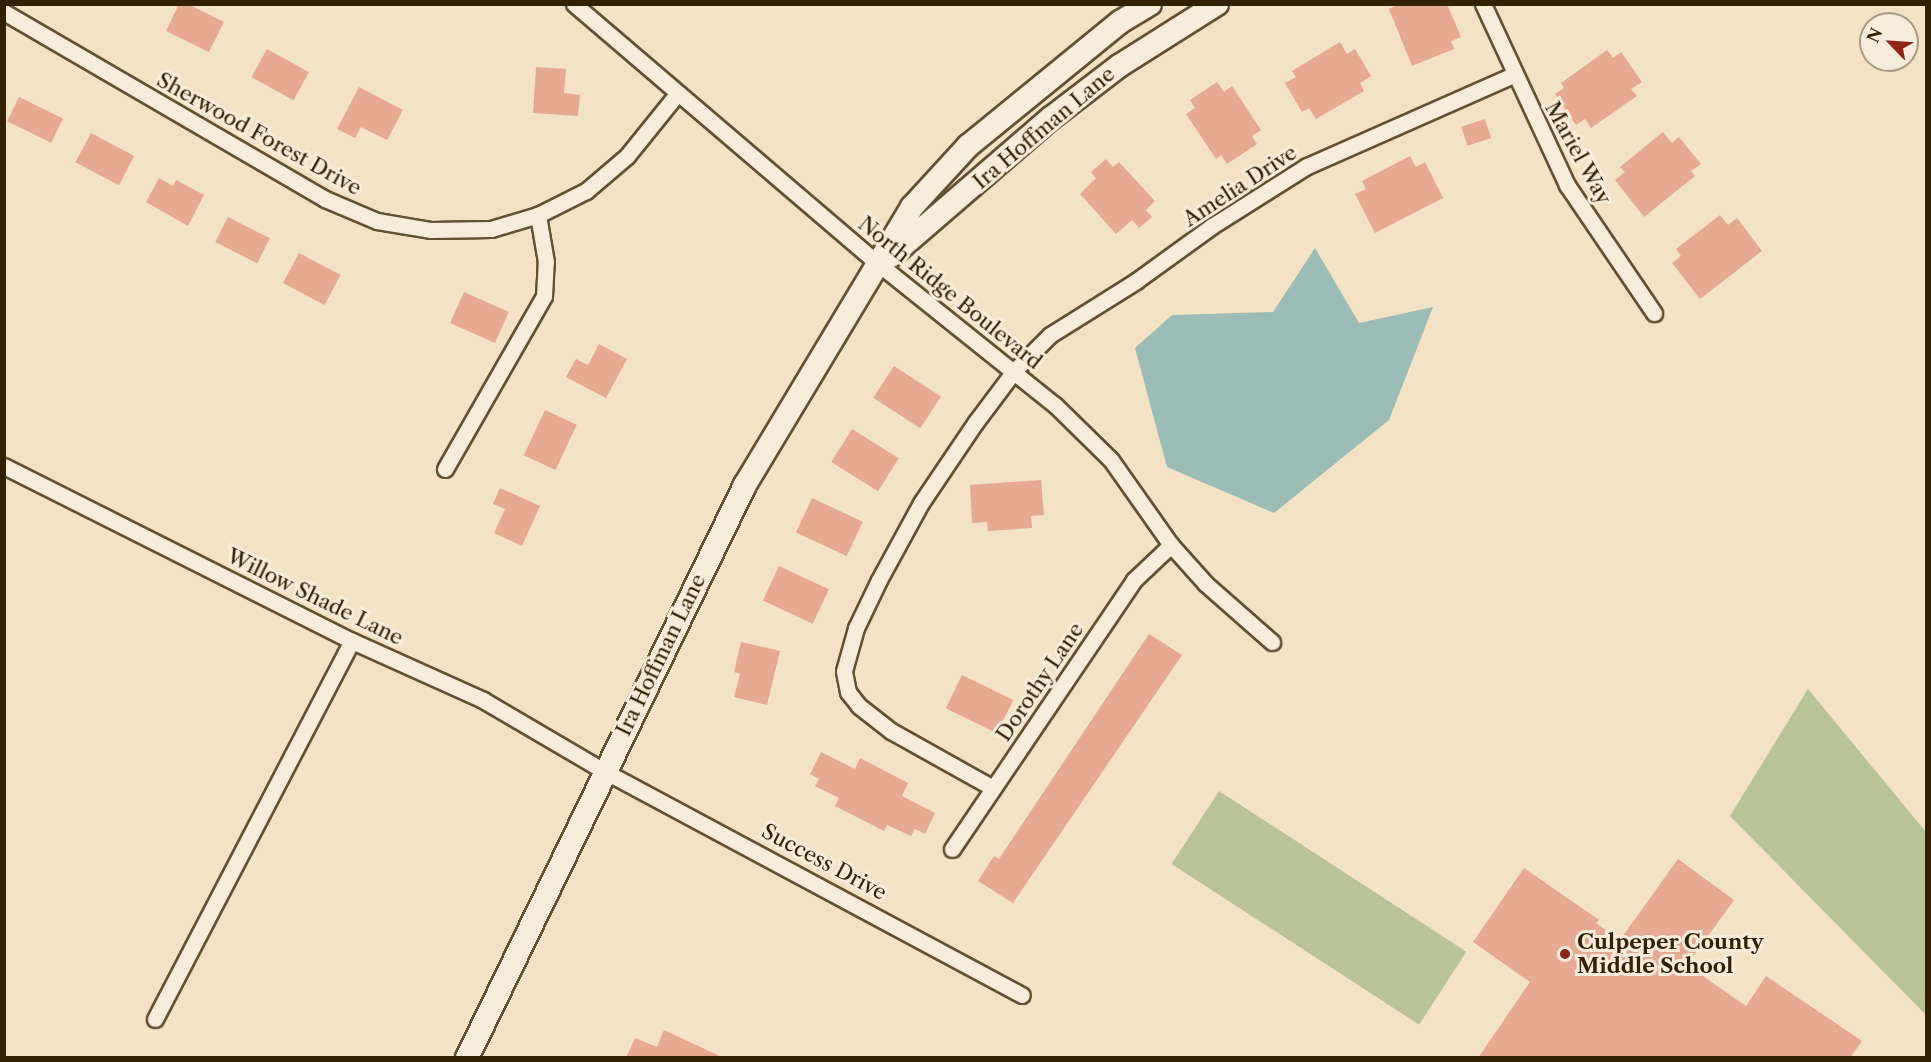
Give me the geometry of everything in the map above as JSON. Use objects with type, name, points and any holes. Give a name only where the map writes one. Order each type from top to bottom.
[{"type":"main road","name":"Ira Hoffman Lane","points":[[467,1058],[744,485],[880,265],[912,207],[968,146],[1120,22],[1150,4]]},
{"type":"main road","name":"Ira Hoffman Lane","points":[[880,265],[1052,118],[1119,66],[1217,4]]},
{"type":"street","name":"North Ridge Boulevard","points":[[574,4],[880,265],[1014,371],[1111,460],[1171,545],[1206,584],[1272,642]]},
{"type":"street","name":"Mariel Way","points":[[1483,4],[1513,75],[1567,186],[1654,313]]},
{"type":"street","name":"Sherwood Forest Drive","points":[[4,12],[325,199],[377,221],[431,230],[490,229],[538,215],[586,191],[627,156],[677,94]]},
{"type":"street","name":"Amelia Drive","points":[[993,788],[891,731],[859,706],[848,692],[844,671],[856,628],[921,503],[1014,371],[1050,335],[1306,166],[1513,75]]},
{"type":"street","points":[[445,469],[544,296],[546,262],[538,215]]},
{"type":"street","name":"Willow Shade Lane","points":[[4,466],[352,641],[483,700],[604,771]]},
{"type":"street","name":"Dorothy Lane","points":[[952,849],[1134,580],[1171,545]]},
{"type":"street","points":[[155,1019],[352,641]]},
{"type":"street","name":"Success Drive","points":[[604,771],[1022,995]]},
{"type":"green space","points":[[1808,689],[1926,832],[1926,1015],[1730,816]]},
{"type":"green space","points":[[1219,791],[1466,952],[1419,1025],[1172,864]]},
{"type":"water","points":[[1315,248],[1359,323],[1433,307],[1389,420],[1274,513],[1167,467],[1135,348],[1172,315],[1273,312]]},
{"type":"building","points":[[179,4],[188,4],[224,22],[209,52],[166,31]]},
{"type":"building","points":[[1400,4],[1447,4],[1461,37],[1451,41],[1454,49],[1412,66],[1389,9]]},
{"type":"building","points":[[1340,42],[1347,54],[1355,49],[1371,76],[1360,83],[1364,91],[1316,119],[1309,108],[1302,112],[1285,83],[1296,77],[1292,71]]},
{"type":"building","points":[[267,49],[309,72],[293,100],[251,77]]},
{"type":"building","points":[[1607,50],[1613,58],[1621,52],[1642,82],[1631,89],[1637,96],[1591,128],[1585,119],[1576,125],[1555,94],[1564,88],[1561,83]]},
{"type":"building","points":[[536,67],[566,69],[564,93],[580,95],[578,116],[533,113]]},
{"type":"building","points":[[1217,82],[1224,92],[1232,86],[1261,130],[1252,136],[1257,144],[1227,164],[1221,155],[1216,159],[1186,114],[1195,108],[1190,100]]},
{"type":"building","points":[[359,87],[403,110],[387,140],[361,127],[355,138],[337,129]]},
{"type":"building","points":[[19,97],[63,118],[51,143],[7,121]]},
{"type":"building","points":[[1485,119],[1491,138],[1467,146],[1461,127]]},
{"type":"building","points":[[1663,132],[1672,143],[1679,137],[1701,164],[1691,171],[1695,176],[1644,217],[1615,180],[1625,172],[1620,167]]},
{"type":"building","points":[[91,133],[134,156],[119,185],[76,162]]},
{"type":"building","points":[[1410,156],[1416,167],[1425,162],[1443,198],[1375,233],[1355,194],[1366,189],[1362,181]]},
{"type":"building","points":[[1106,159],[1113,167],[1119,162],[1155,201],[1146,210],[1152,217],[1139,228],[1132,220],[1116,234],[1080,194],[1096,178],[1091,172]]},
{"type":"building","points":[[159,178],[173,186],[176,180],[204,195],[188,226],[146,202]]},
{"type":"building","points":[[1720,215],[1728,225],[1737,218],[1762,251],[1700,299],[1672,263],[1681,256],[1676,249]]},
{"type":"building","points":[[228,217],[270,238],[257,263],[215,242]]},
{"type":"building","points":[[299,253],[340,275],[325,305],[283,283]]},
{"type":"building","points":[[464,292],[509,312],[495,343],[450,323]]},
{"type":"building","points":[[599,344],[627,359],[606,398],[566,377],[576,359],[588,365]]},
{"type":"building","points":[[894,366],[941,396],[920,428],[873,398]]},
{"type":"building","points":[[545,410],[577,425],[556,470],[524,455]]},
{"type":"building","points":[[852,429],[899,458],[878,491],[831,462]]},
{"type":"building","points":[[1041,480],[1044,515],[1031,516],[1032,528],[988,531],[987,522],[972,523],[970,485]]},
{"type":"building","points":[[500,488],[540,506],[522,546],[494,533],[505,509],[493,504]]},
{"type":"building","points":[[812,498],[863,522],[847,556],[796,532]]},
{"type":"building","points":[[779,566],[829,589],[813,624],[763,600]]},
{"type":"building","points":[[1149,634],[1182,655],[1013,903],[978,881],[994,856],[999,859]]},
{"type":"building","points":[[741,642],[780,651],[767,705],[734,697],[740,674],[734,672]]},
{"type":"building","points":[[962,675],[1013,700],[997,733],[946,708]]},
{"type":"building","points":[[821,752],[855,769],[860,758],[908,783],[902,796],[935,813],[925,834],[915,829],[911,836],[887,825],[884,831],[835,806],[839,798],[815,786],[819,779],[810,774]]},
{"type":"building","name":"Culpeper County Middle School","points":[[1678,859],[1734,900],[1687,965],[1746,1006],[1766,976],[1862,1041],[1850,1058],[1478,1058],[1530,982],[1473,942],[1524,868],[1599,920],[1596,923],[1620,940]]},
{"type":"building","points":[[664,1030],[724,1058],[626,1058],[635,1038],[657,1047]]},
{"type":"place","name":"Culpeper County Middle School","points":[[1565,954]]}]
